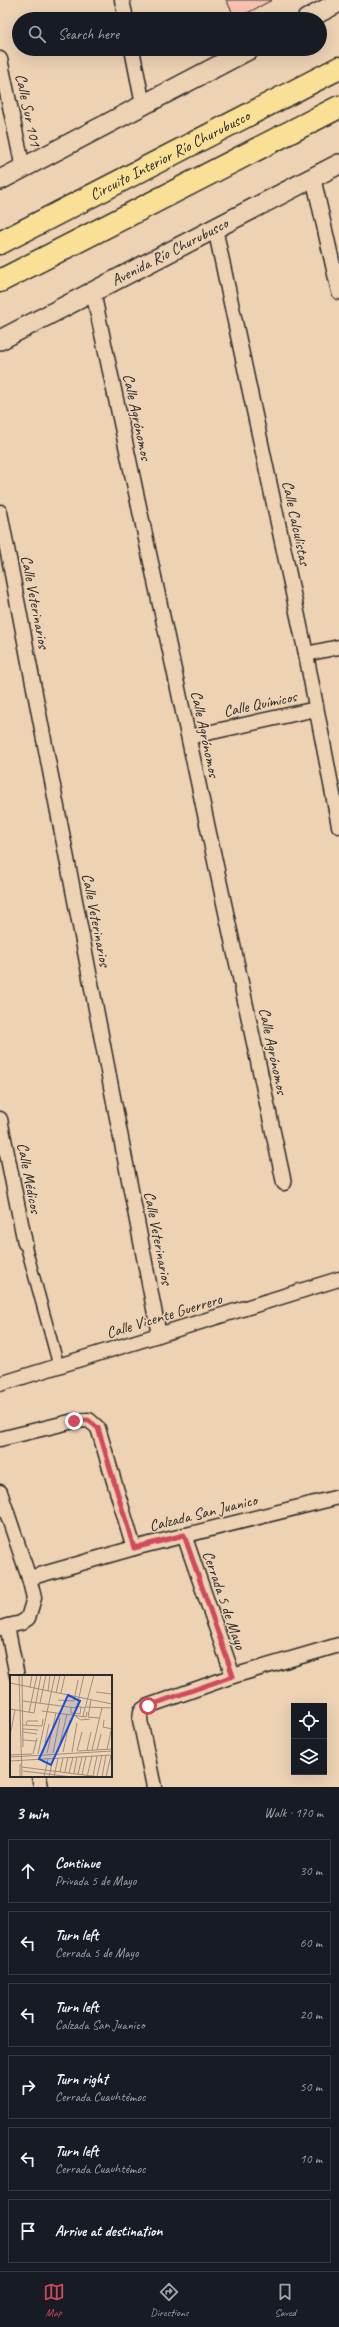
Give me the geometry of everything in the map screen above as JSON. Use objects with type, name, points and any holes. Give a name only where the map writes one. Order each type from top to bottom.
[{"type":"highway","name":"Circuito Interior Río Churubusco","points":[[0,243],[339,68]]},
{"type":"highway","points":[[0,281],[339,108]]},
{"type":"main road","points":[[320,12],[339,2]]},
{"type":"main road","points":[[0,180],[237,56]]},
{"type":"main road","name":"Avenida Río Churubusco","points":[[0,340],[339,164]]},
{"type":"street","points":[[122,0],[125,12]]},
{"type":"street","points":[[133,56],[143,105]]},
{"type":"street","name":"Calle Sur 101","points":[[0,59],[23,168]]},
{"type":"street","points":[[313,177],[339,292]]},
{"type":"street","name":"Calle Calculistas","points":[[215,228],[306,654],[339,826]]},
{"type":"street","name":"Calle Agrónomos","points":[[93,292],[284,1183]]},
{"type":"street","name":"Calle Veterinarios","points":[[0,512],[159,1335]]},
{"type":"street","points":[[306,654],[339,647]]},
{"type":"street","name":"Calle Químicos","points":[[188,737],[316,709]]},
{"type":"street","name":"Calle Médicos","points":[[0,1119],[25,1243]]},
{"type":"street","points":[[25,1243],[59,1367]]},
{"type":"street","name":"Calle Vicente Guerrero","points":[[0,1384],[59,1367],[339,1279]]},
{"type":"street","points":[[0,1439],[74,1421],[88,1420],[98,1428],[134,1548]]},
{"type":"street","points":[[0,1492],[29,1578],[34,1598],[28,1618],[21,1623],[3,1627],[17,1675]]},
{"type":"street","name":"Calzada San Juanico","points":[[29,1578],[134,1548],[339,1497]]},
{"type":"street","name":"Cerrada 5 de Mayo","points":[[184,1535],[233,1676]]},
{"type":"street","points":[[154,1787],[140,1720],[141,1711],[148,1706],[233,1676],[339,1645]]},
{"type":"street","points":[[39,1777],[41,1787]]},
{"type":"building","points":[[226,0],[272,0],[249,12],[232,12]]},
{"type":"route","points":[[74,1421],[88,1420],[98,1428],[134,1548],[184,1535],[233,1676],[148,1706]]}]
